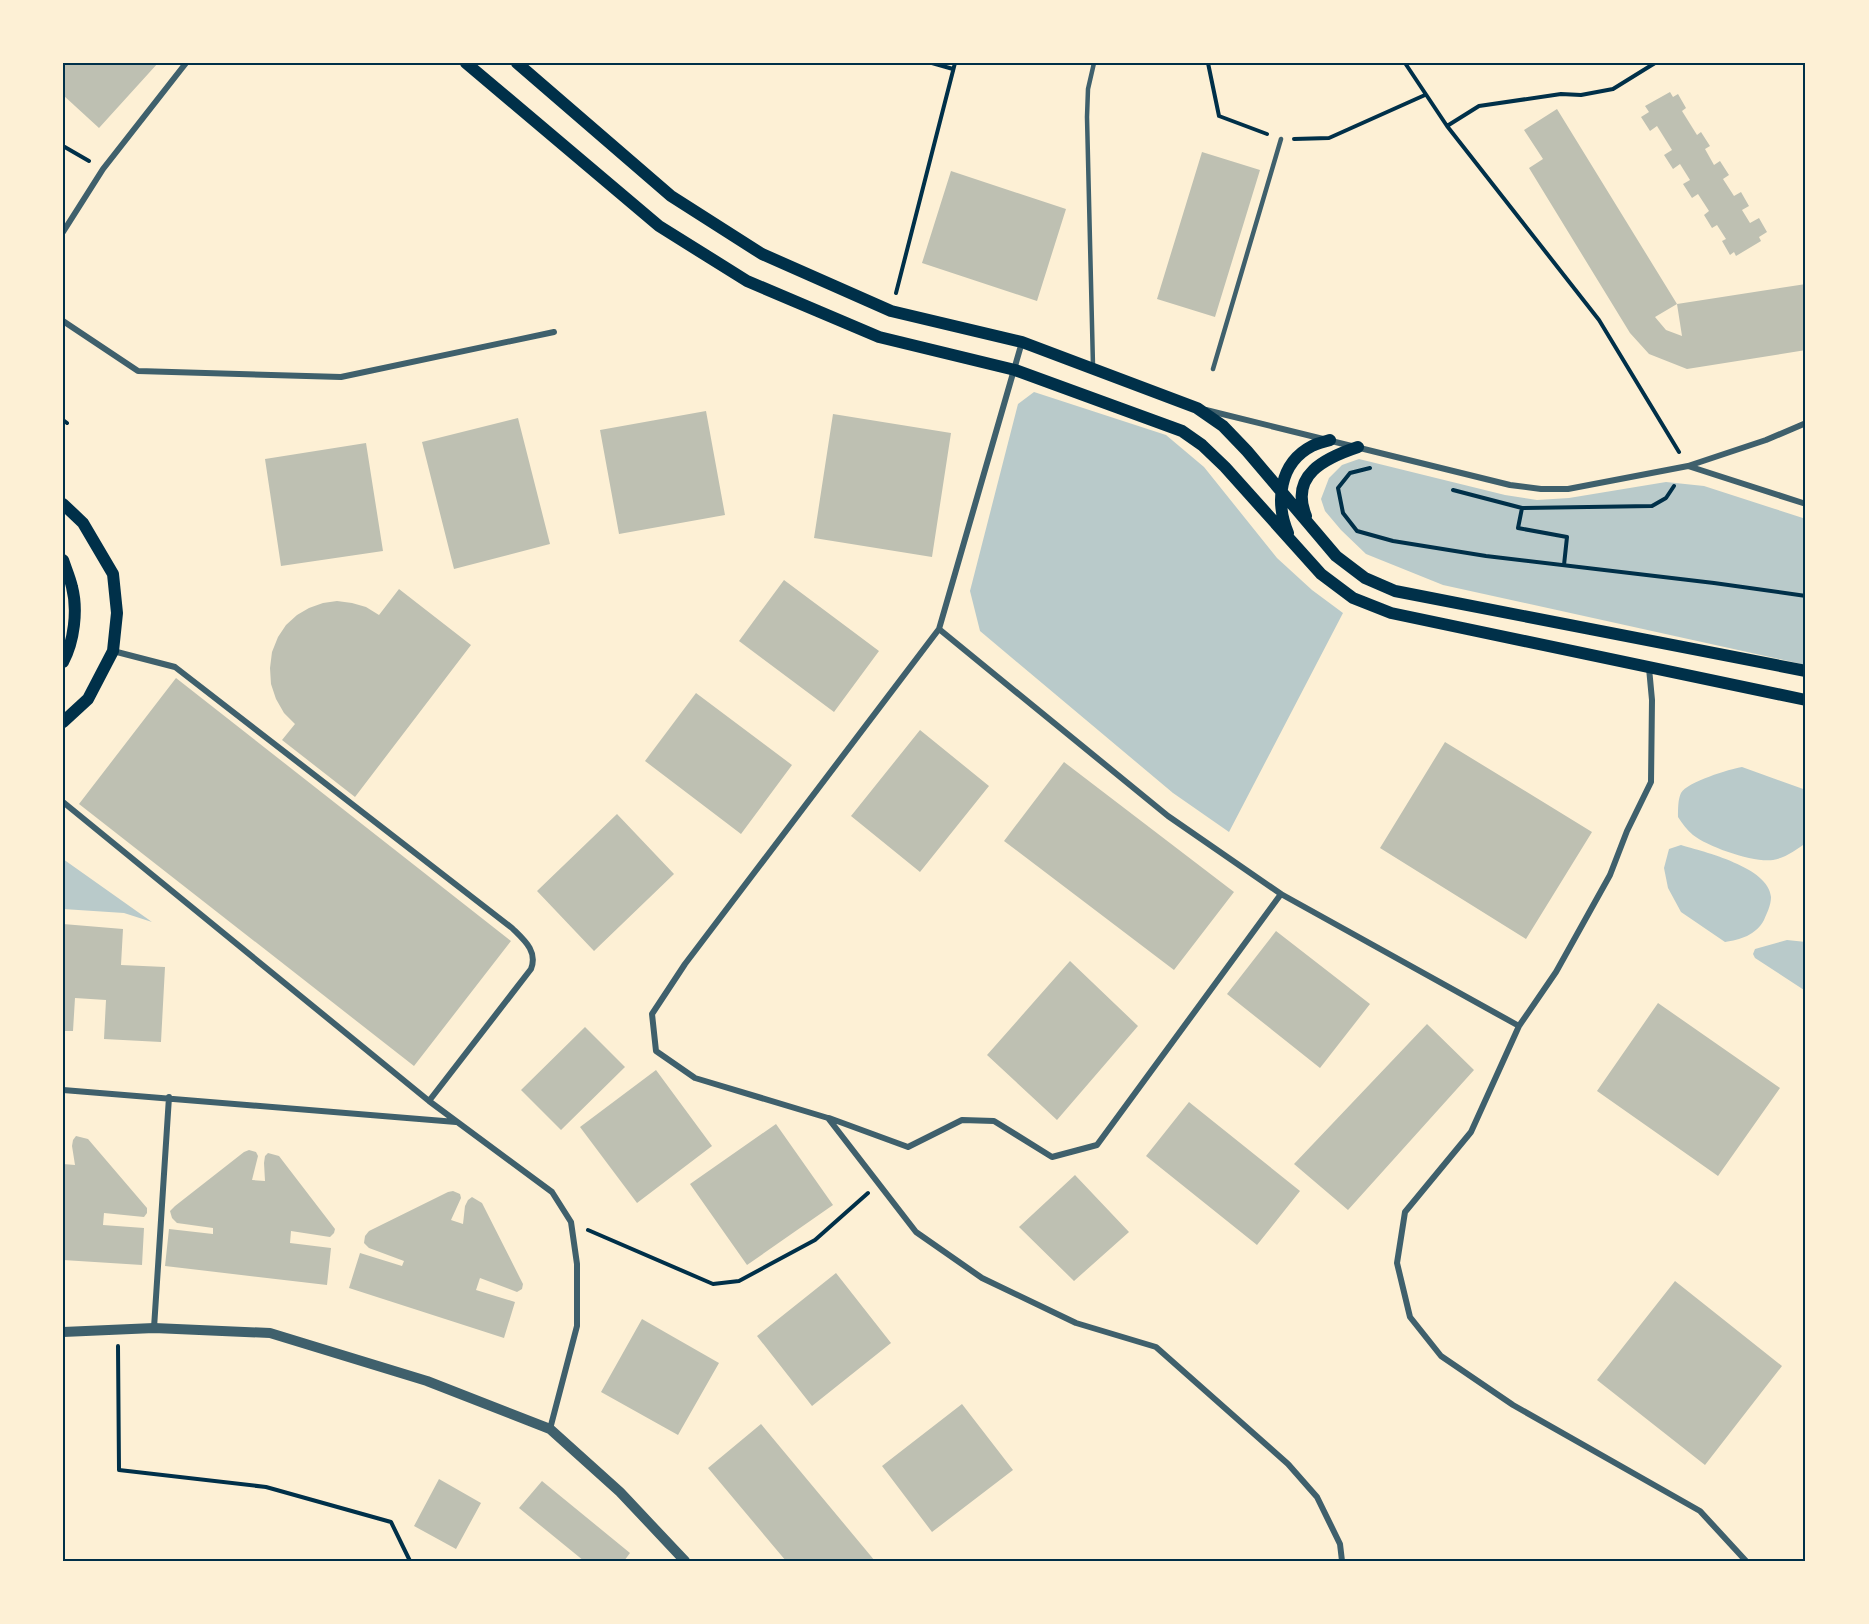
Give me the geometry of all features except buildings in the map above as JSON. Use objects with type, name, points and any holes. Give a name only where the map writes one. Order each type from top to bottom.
[{"type":"main road","points":[[466,63],[659,226],[747,281],[879,337],[1014,370],[1182,431],[1202,445],[1225,467],[1321,574],[1353,598],[1391,613],[1806,700]]},
{"type":"main road","points":[[517,63],[671,196],[762,254],[891,311],[1023,342],[1197,408],[1223,426],[1336,556],[1365,578],[1395,591],[1806,671]]},
{"type":"main road","points":[[1292,542],[1283,522],[1280,507],[1283,480],[1291,464],[1311,447],[1330,440]]},
{"type":"main road","points":[[1311,528],[1301,504],[1302,487],[1309,474],[1338,453],[1358,447]]},
{"type":"main road","points":[[63,504],[83,524],[113,574],[117,613],[113,651],[88,699],[63,722]]},
{"type":"main road","points":[[63,560],[73,590],[75,629],[63,662]]},
{"type":"street","points":[[63,232],[103,169],[186,63]]},
{"type":"street","points":[[63,321],[138,371],[341,376],[554,332]]},
{"type":"street","points":[[1023,342],[939,629],[685,964],[652,1014],[656,1051],[695,1078],[828,1118],[908,1147],[962,1120],[994,1121],[1052,1158],[1096,1145],[1281,894]]},
{"type":"street","points":[[1197,408],[1510,485],[1541,489],[1568,489],[1688,466],[1766,440],[1806,423]]},
{"type":"street","points":[[1688,466],[1806,504]]},
{"type":"street","points":[[939,629],[1168,816],[1281,894],[1519,1026]]},
{"type":"street","points":[[113,651],[175,667],[512,928],[531,946],[534,963],[531,969],[429,1101]]},
{"type":"street","points":[[1649,667],[1652,700],[1651,782],[1627,831],[1610,875],[1556,972],[1519,1026],[1471,1132],[1405,1212],[1397,1263],[1410,1317],[1441,1356],[1504,1399],[1700,1511],[1746,1561]]},
{"type":"street","points":[[63,802],[429,1101],[552,1192],[571,1222],[577,1264],[577,1326],[550,1429]]},
{"type":"street","points":[[63,1090],[457,1122]]},
{"type":"street","points":[[154,1328],[169,1097]]},
{"type":"street","points":[[828,1118],[916,1232],[982,1278],[1076,1323],[1156,1347],[1288,1464],[1317,1497],[1340,1544],[1342,1561]]},
{"type":"street","points":[[63,1332],[154,1328],[270,1333],[427,1381],[550,1429],[620,1492],[685,1561]]},
{"type":"lane","points":[[1093,369],[1086,117],[1088,90],[1094,63]]},
{"type":"lane","points":[[1213,369],[1281,139]]},
{"type":"path","points":[[932,63],[953,69]]},
{"type":"path","points":[[891,311],[955,63]]},
{"type":"path","points":[[1208,63],[1219,116],[1281,139],[1329,138],[1425,95]]},
{"type":"path","points":[[1405,63],[1447,126],[1599,320],[1688,466],[1666,498],[1652,506],[1522,508],[1446,488]]},
{"type":"path","points":[[1447,126],[1479,106],[1561,94],[1581,95],[1613,89],[1655,63]]},
{"type":"path","points":[[63,146],[103,169]]},
{"type":"path","points":[[1370,468],[1350,473],[1338,488],[1343,513],[1357,531],[1405,543],[1486,556],[1806,596]]},
{"type":"path","points":[[1522,508],[1518,528],[1568,537],[1564,565]]},
{"type":"path","points":[[571,1222],[713,1284],[740,1281],[815,1240],[878,1184]]},
{"type":"path","points":[[118,1329],[119,1470],[266,1487],[391,1522],[410,1561]]},
{"type":"shaded area","points":[[1034,392],[1166,435],[1204,467],[1277,558],[1312,590],[1343,613],[1229,832],[1173,793],[980,631],[970,591],[1018,404]]},
{"type":"shaded area","points":[[1359,459],[1505,495],[1537,500],[1569,498],[1666,482],[1704,486],[1806,519],[1806,665],[1443,585],[1366,554],[1325,511],[1321,499],[1329,478],[1342,465]]},
{"type":"shaded area","points":[[1742,767],[1806,790],[1806,843],[1773,860],[1755,859],[1720,849],[1700,840],[1687,829],[1678,817],[1681,793],[1700,780]]},
{"type":"shaded area","points":[[1681,845],[1734,862],[1748,869],[1768,886],[1771,897],[1770,906],[1757,929],[1742,938],[1725,942],[1681,912],[1668,888],[1664,868],[1669,849]]},
{"type":"shaded area","points":[[63,859],[152,922],[124,913],[63,909]]},
{"type":"shaded area","points":[[1787,940],[1806,942],[1806,990],[1755,958],[1753,954],[1755,949]]}]
